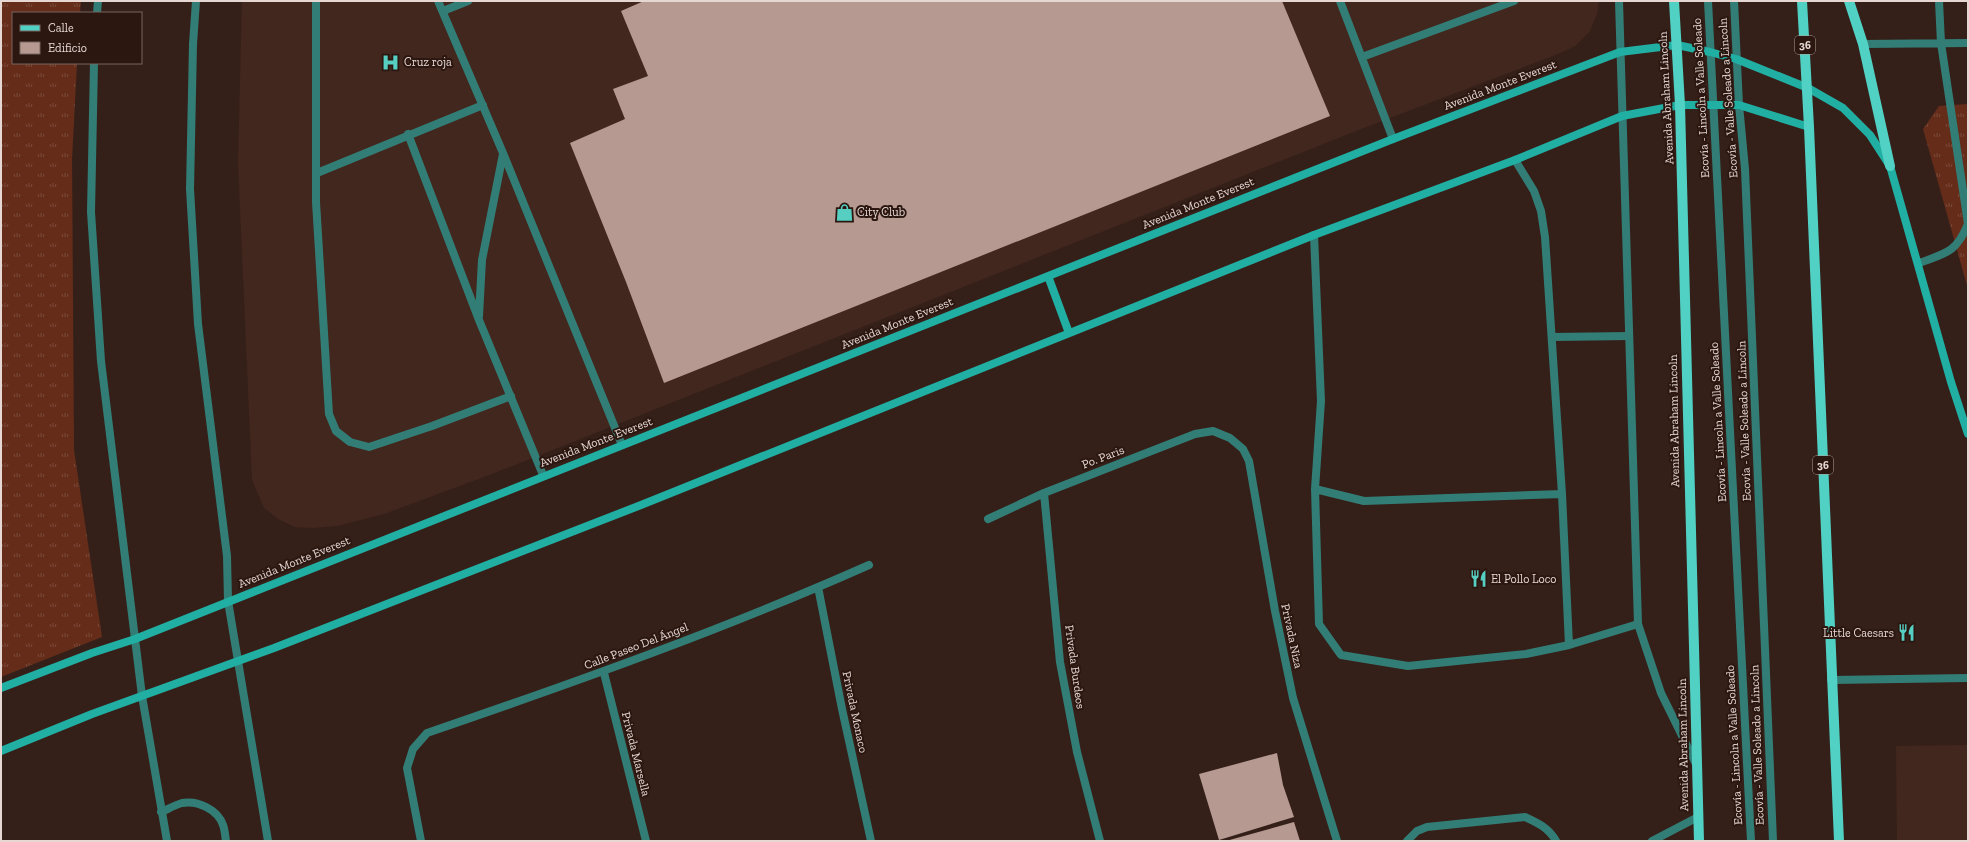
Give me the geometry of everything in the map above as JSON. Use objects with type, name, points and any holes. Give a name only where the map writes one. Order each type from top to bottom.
[{"type":"main road","name":"Avenida Abraham Lincoln","points":[[1674,1],[1680,105],[1699,841]]},
{"type":"main road","name":"36","points":[[1802,1],[1808,88],[1831,680],[1839,841]]},
{"type":"main road","points":[[1849,1],[1864,44],[1890,166]]},
{"type":"main road","name":"Avenida Monte Everest","points":[[1,688],[92,653],[135,639],[543,475],[1393,139],[1620,52],[1677,45],[1736,58],[1808,88],[1843,108],[1870,135],[1890,166],[1919,264],[1951,382],[1968,434]]},
{"type":"main road","points":[[1,751],[142,696],[274,648],[640,506],[1314,235],[1515,160],[1622,116],[1680,105],[1739,105],[1809,127]]},
{"type":"main road","points":[[1048,276],[1069,333]]},
{"type":"street","points":[[97,12],[98,1]]},
{"type":"street","points":[[196,1],[193,44],[191,197],[198,324],[227,556],[228,602],[268,841]]},
{"type":"street","points":[[316,1],[316,210],[329,414],[336,430],[350,442],[369,446],[432,426],[511,396]]},
{"type":"street","points":[[438,1],[503,153],[622,445]]},
{"type":"street","points":[[443,11],[468,1]]},
{"type":"street","points":[[1340,1],[1393,139]]},
{"type":"street","points":[[1362,57],[1514,1]]},
{"type":"street","points":[[1619,1],[1638,624],[1661,693],[1697,766]]},
{"type":"street","name":"Ecovía - Lincoln a Valle Soleado","points":[[1708,1],[1712,104],[1751,841]]},
{"type":"street","name":"Ecovía - Valle Soleado a Lincoln","points":[[1734,1],[1739,105],[1745,169],[1773,841]]},
{"type":"street","points":[[1919,264],[1950,251],[1961,240],[1968,224],[1941,43],[1939,1]]},
{"type":"street","points":[[1864,44],[1968,43]]},
{"type":"street","points":[[94,64],[91,212],[101,361],[142,696],[167,841]]},
{"type":"street","points":[[317,173],[408,134],[483,105]]},
{"type":"street","points":[[408,134],[479,320],[543,475]]},
{"type":"street","points":[[479,320],[482,260],[503,153]]},
{"type":"street","points":[[1515,160],[1534,191],[1541,211],[1545,237],[1562,494],[1569,645]]},
{"type":"street","points":[[1314,235],[1321,401],[1315,489],[1319,624],[1341,655],[1408,666],[1526,654],[1569,645],[1638,624]]},
{"type":"street","points":[[1552,337],[1629,336]]},
{"type":"street","name":"Po. Paris","points":[[988,519],[1044,493],[1195,434],[1213,431],[1230,438]]},
{"type":"street","name":"Privada Niza","points":[[1230,438],[1243,449],[1249,461],[1275,611],[1293,698],[1337,841]]},
{"type":"street","points":[[1315,489],[1364,500],[1562,494]]},
{"type":"street","name":"Privada Burdeos","points":[[1044,493],[1060,662],[1077,752],[1100,841]]},
{"type":"street","name":"Calle Paseo Del Ángel","points":[[421,841],[407,768],[413,749],[427,733],[604,672],[818,587],[869,565]]},
{"type":"street","name":"Privada Monaco","points":[[818,587],[842,709],[871,841]]},
{"type":"street","name":"Privada Marsella","points":[[604,672],[646,841]]},
{"type":"street","points":[[1831,680],[1968,678]]},
{"type":"street","points":[[162,812],[182,803],[195,803],[211,809],[219,817],[223,825],[226,841]]},
{"type":"street","points":[[1652,841],[1698,816]]},
{"type":"street","points":[[1406,841],[1417,831],[1427,827],[1526,817],[1540,824],[1552,834],[1556,841]]},
{"type":"shaded area","points":[[242,1],[1599,1],[1597,14],[1590,31],[1575,46],[1558,54],[1361,129],[492,474],[384,514],[337,526],[312,528],[295,527],[278,519],[264,508],[252,480],[238,162]]},
{"type":"shaded area","points":[[1968,745],[1968,841],[1897,841],[1896,746]]},
{"type":"green space","points":[[1,1],[81,1],[80,12],[12,12],[12,64],[77,64],[72,159],[74,450],[102,637],[1,677]]},
{"type":"green space","points":[[1968,104],[1968,289],[1923,129],[1939,106]]},
{"type":"building","name":"City Club","points":[[644,1],[1282,1],[1330,116],[664,383],[626,282],[570,143],[625,119],[613,89],[648,76],[621,11]]},
{"type":"building","points":[[1277,753],[1283,785],[1294,817],[1219,840],[1199,774]]},
{"type":"building","points":[[1294,822],[1300,841],[1226,841]]},
{"type":"place","name":"Cruz roja","points":[[391,62]]},
{"type":"place","name":"City Club","points":[[844,212]]},
{"type":"place","name":"El Pollo Loco","points":[[1478,579]]},
{"type":"place","name":"Little Caesars","points":[[1907,633]]}]
